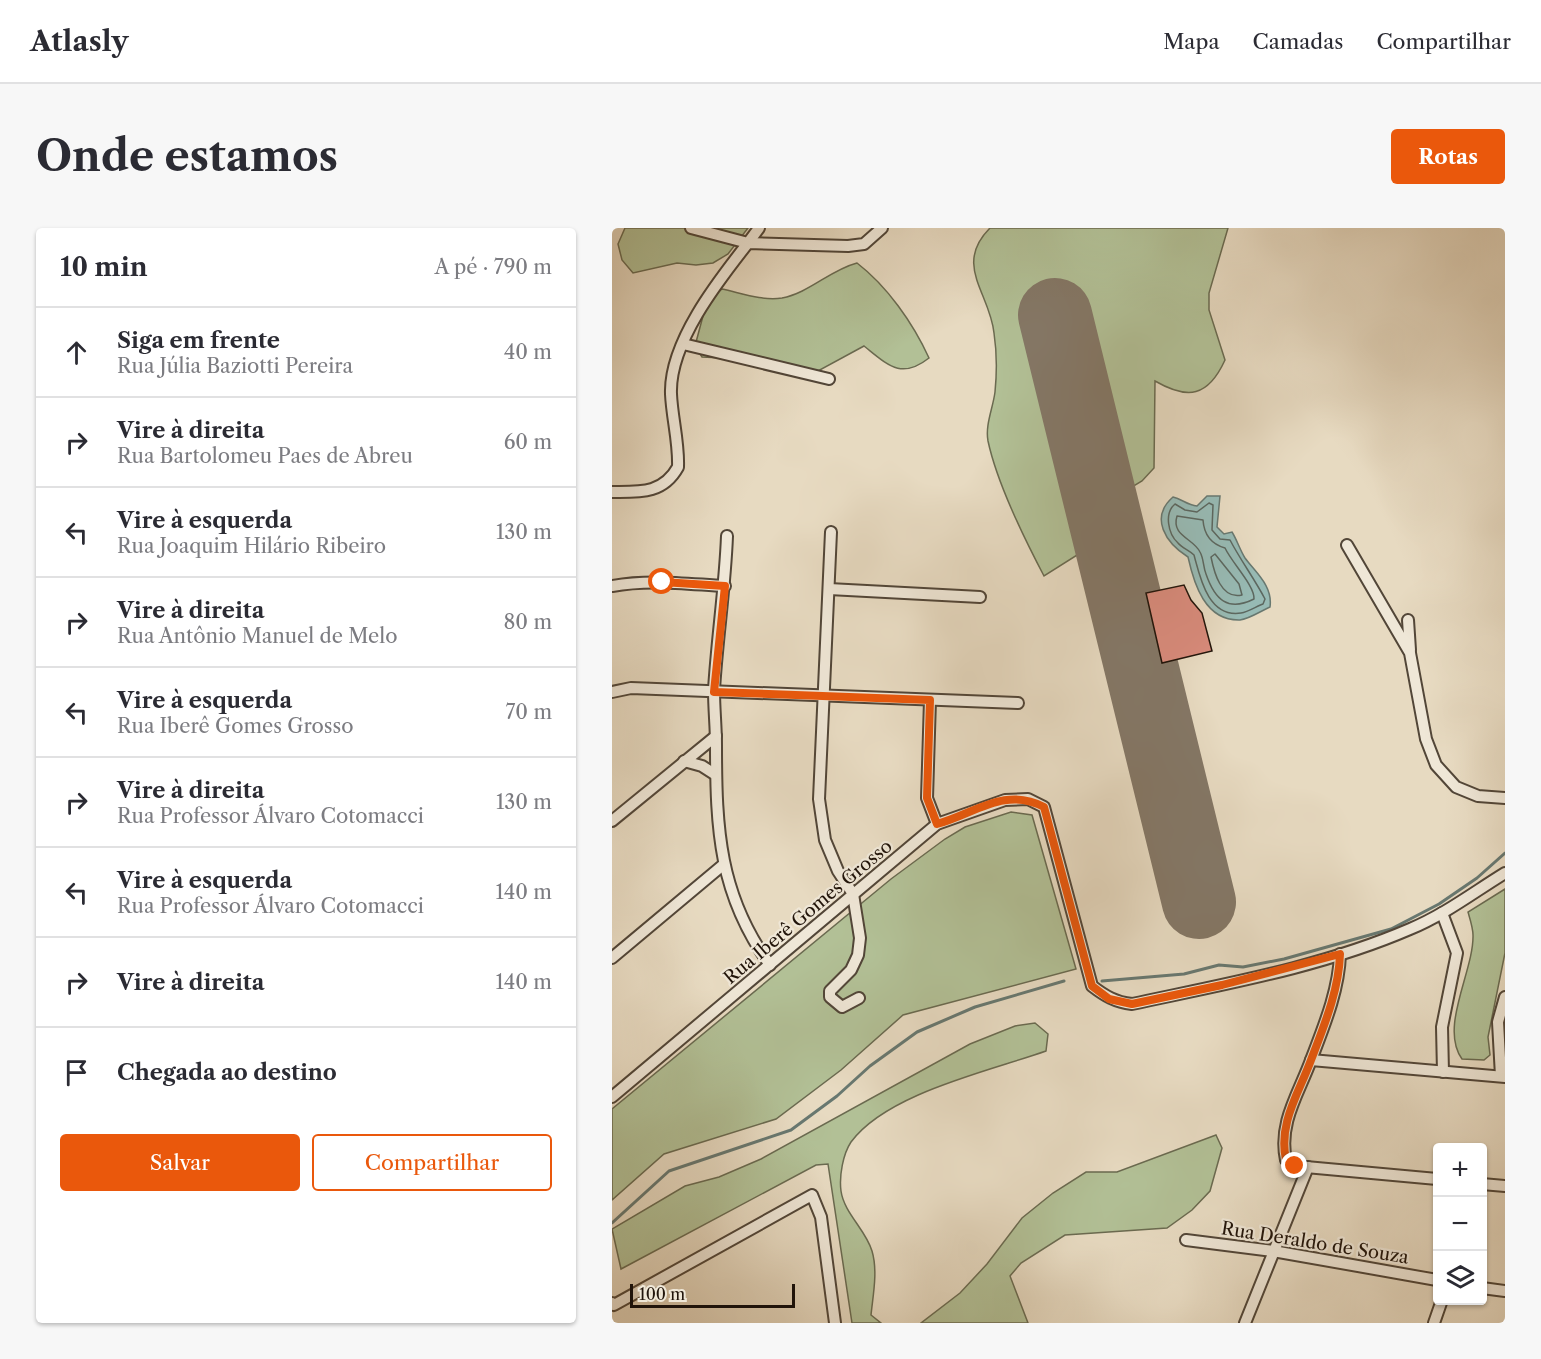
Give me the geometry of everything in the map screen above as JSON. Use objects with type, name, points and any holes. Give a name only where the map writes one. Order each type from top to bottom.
[{"type":"street","points":[[691,228],[748,243],[848,246],[864,244],[882,228]]},
{"type":"street","points":[[612,492],[650,492],[673,478],[678,467],[670,393],[674,363],[710,296],[759,228]]},
{"type":"street","points":[[683,344],[829,379]]},
{"type":"street","points":[[831,532],[819,799],[823,830],[838,871],[853,894],[860,938],[858,955],[851,970],[830,991],[830,997],[842,1007],[859,998]]},
{"type":"street","points":[[727,536],[725,586],[714,692],[715,806],[723,865],[736,908],[770,965]]},
{"type":"street","points":[[1347,545],[1410,653]]},
{"type":"street","points":[[612,586],[629,582],[662,582],[725,586]]},
{"type":"street","points":[[829,590],[980,597]]},
{"type":"street","points":[[1408,620],[1410,653],[1426,739],[1436,765],[1456,787],[1478,796],[1505,798]]},
{"type":"street","points":[[612,692],[631,688],[1018,703]]},
{"type":"street","points":[[930,700],[927,798],[937,824]]},
{"type":"street","points":[[612,821],[716,736]]},
{"type":"street","points":[[684,760],[702,766],[716,775]]},
{"type":"street","name":"Rua Iberê Gomes Grosso","points":[[612,1097],[937,824],[1005,800],[1028,799],[1044,807],[1092,986],[1109,999],[1132,1004],[1222,985],[1340,954]]},
{"type":"street","points":[[612,958],[723,865]]},
{"type":"street","points":[[1433,1179],[1295,1166],[1286,1160],[1282,1143],[1285,1124],[1311,1060],[1339,978],[1340,954],[1412,929],[1505,873]]},
{"type":"street","points":[[1442,913],[1457,953],[1442,1027],[1443,1072]]},
{"type":"street","points":[[1311,1060],[1503,1076],[1498,1022],[1505,997]]},
{"type":"street","points":[[1245,1323],[1308,1167]]},
{"type":"street","points":[[1487,1184],[1505,1186]]},
{"type":"street","points":[[612,1303],[614,1305],[812,1196],[821,1217],[835,1323]]},
{"type":"street","name":"Rua Deraldo de Souza","points":[[1186,1240],[1273,1251],[1433,1279]]},
{"type":"street","points":[[1487,1288],[1505,1291]]},
{"type":"street","points":[[1434,1323],[1440,1305]]},
{"type":"green space","points":[[625,228],[748,228],[728,254],[713,263],[696,265],[677,263],[633,273],[622,260],[618,244]]},
{"type":"green space","points":[[990,228],[1228,228],[1209,293],[1209,310],[1225,360],[1212,382],[1196,392],[1177,391],[1155,381],[1154,468],[1142,481],[1127,490],[1118,475],[1114,459],[1095,355],[1086,340],[1063,314],[1047,318],[1053,329],[1092,473],[1094,491],[1093,545],[1044,576],[1004,492],[987,435],[996,385],[996,348],[991,319],[974,267],[974,254],[979,241]]},
{"type":"green space","points":[[857,263],[889,294],[915,332],[929,358],[919,365],[902,369],[895,367],[864,346],[818,371],[745,359],[702,357],[695,346],[707,301],[722,289],[759,298],[782,298]]},
{"type":"green space","points":[[1011,812],[1032,815],[1076,969],[903,1015],[841,1070],[776,1119],[664,1154],[612,1200],[612,1109],[891,879],[965,827]]},
{"type":"green space","points":[[1505,889],[1505,953],[1488,1037],[1490,1055],[1484,1060],[1462,1059],[1456,1046],[1454,1031],[1459,998],[1472,949],[1473,932],[1468,912]]},
{"type":"green space","points":[[1035,1023],[1048,1034],[1046,1051],[914,1097],[867,1125],[848,1147],[842,1165],[841,1191],[846,1207],[872,1251],[875,1275],[871,1315],[881,1323],[852,1323],[828,1164],[816,1165],[621,1269],[612,1229],[685,1186],[719,1177],[761,1159],[970,1044],[1015,1026]]},
{"type":"green space","points":[[1216,1135],[1222,1148],[1210,1191],[1192,1210],[1167,1228],[1065,1235],[1021,1263],[1010,1276],[1028,1323],[921,1323],[960,1293],[987,1264],[1022,1218],[1053,1193],[1086,1172],[1117,1172]]},
{"type":"water","points":[[1207,496],[1220,496],[1217,527],[1224,534],[1232,532],[1245,558],[1263,580],[1269,593],[1270,607],[1251,617],[1240,620],[1228,619],[1210,608],[1198,589],[1188,557],[1173,545],[1163,530],[1162,513],[1173,497],[1197,506]]},
{"type":"building","points":[[1184,585],[1191,600],[1202,613],[1212,651],[1162,663],[1146,593]]},
{"type":"waterway","points":[[1102,981],[1184,974],[1219,965],[1243,967],[1284,959],[1391,929],[1439,904],[1477,878],[1505,853]]},
{"type":"waterway","points":[[612,1223],[669,1171],[791,1130],[837,1096],[870,1066],[917,1032],[975,1007],[1064,981]]},
{"type":"runway","points":[[1055,315],[1199,902]]},
{"type":"route","points":[[662,582],[725,586],[714,692],[930,700],[927,798],[937,824],[971,810],[1005,800],[1028,799],[1044,807],[1092,986],[1109,999],[1132,1004],[1222,985],[1340,954],[1339,978],[1311,1060],[1285,1124],[1282,1143],[1286,1160],[1295,1166]]}]
